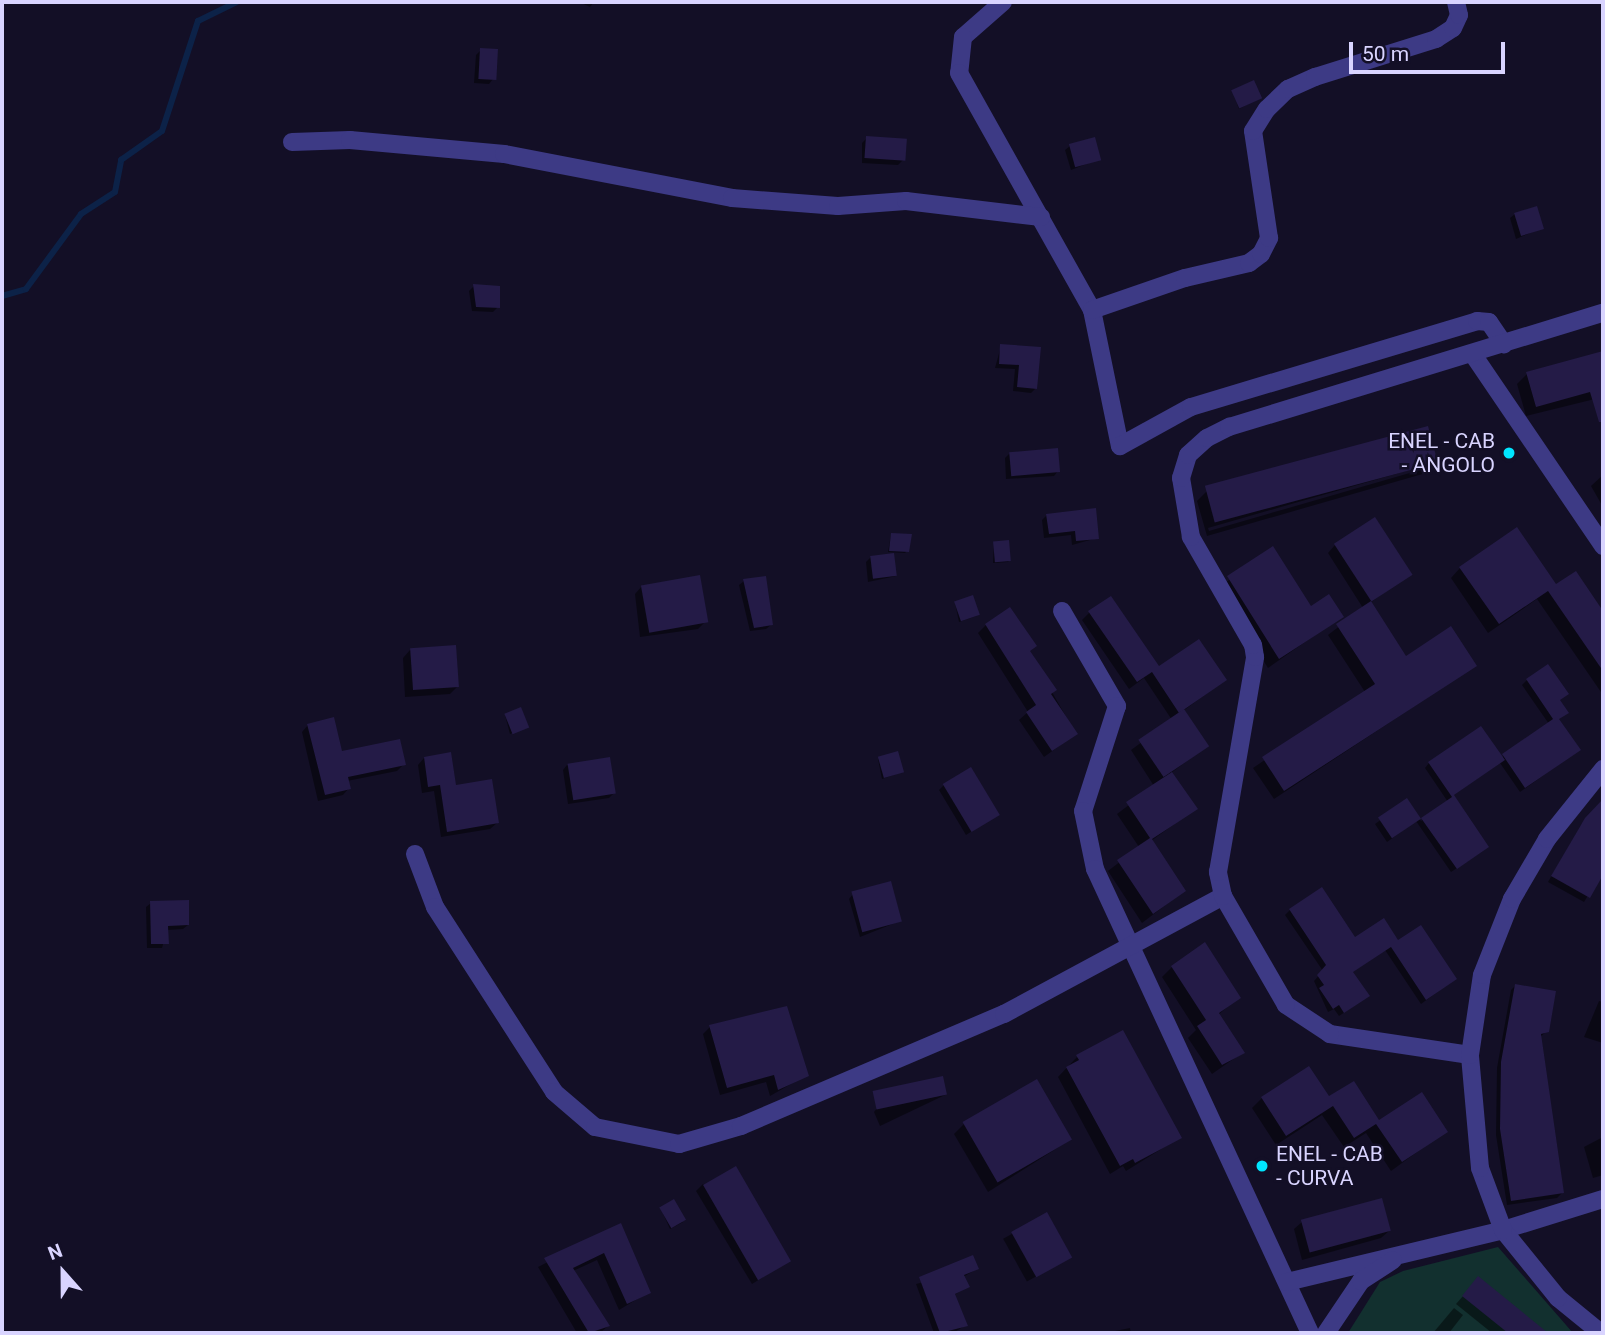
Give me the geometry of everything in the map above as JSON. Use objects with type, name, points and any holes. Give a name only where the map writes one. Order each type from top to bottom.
[{"type":"street","points":[[1003,2],[963,37],[959,73],[1092,310],[1120,446],[1191,407],[1476,321],[1489,322],[1504,344]]},
{"type":"street","points":[[1092,310],[1185,278],[1249,263],[1261,254],[1269,238],[1253,131],[1267,109],[1288,89],[1315,77],[1436,39],[1453,28],[1459,15],[1456,2]]},
{"type":"street","points":[[292,142],[350,140],[504,154],[659,187],[745,200],[838,206],[906,201],[1041,217]]},
{"type":"street","points":[[1469,1055],[1330,1034],[1286,1005],[1223,896],[1218,872],[1255,657],[1253,645],[1191,537],[1181,478],[1188,455],[1207,438],[1229,427],[1474,356],[1603,313]]},
{"type":"street","points":[[1474,356],[1543,462],[1603,546]]},
{"type":"street","points":[[1062,611],[1117,706],[1083,811],[1095,869],[1135,946],[1310,1333]]},
{"type":"street","points":[[1601,1333],[1558,1298],[1503,1230],[1480,1168],[1469,1055],[1482,975],[1512,899],[1547,839],[1603,769]]},
{"type":"street","points":[[415,854],[447,928],[554,1092],[595,1128],[679,1143],[741,1126],[1004,1014],[1135,946],[1223,896]]},
{"type":"street","points":[[1287,1282],[1503,1230],[1603,1199]]},
{"type":"street","points":[[1326,1333],[1361,1281],[1406,1253]]},
{"type":"green space","points":[[1498,1247],[1573,1333],[1348,1333],[1380,1282],[1403,1271]]},
{"type":"building","points":[[480,48],[498,49],[496,80],[478,79]]},
{"type":"building","points":[[1254,80],[1262,98],[1239,108],[1231,90]]},
{"type":"building","points":[[866,136],[907,139],[905,161],[864,158]]},
{"type":"building","points":[[1095,137],[1101,160],[1075,167],[1069,144]]},
{"type":"building","points":[[1537,206],[1544,229],[1521,236],[1514,213]]},
{"type":"building","points":[[473,284],[500,286],[500,308],[476,307]]},
{"type":"building","points":[[1000,344],[1041,347],[1037,389],[1017,387],[1019,365],[999,364]]},
{"type":"building","points":[[1603,351],[1603,422],[1599,422],[1590,392],[1536,407],[1526,372]]},
{"type":"building","points":[[1428,426],[1438,463],[1215,522],[1205,486]]},
{"type":"building","points":[[1058,448],[1060,472],[1011,476],[1009,452]]},
{"type":"building","points":[[1096,508],[1099,539],[1076,541],[1075,531],[1049,534],[1046,514]]},
{"type":"building","points":[[1375,517],[1413,575],[1371,602],[1334,544]]},
{"type":"building","points":[[1517,527],[1556,584],[1576,571],[1603,611],[1603,671],[1548,591],[1499,624],[1459,567]]},
{"type":"building","points":[[891,533],[912,534],[909,552],[889,551]]},
{"type":"building","points":[[1009,540],[1011,561],[995,562],[993,541]]},
{"type":"building","points":[[1273,546],[1311,606],[1329,594],[1344,617],[1279,659],[1227,576]]},
{"type":"building","points":[[894,553],[897,576],[873,579],[870,556]]},
{"type":"building","points":[[700,575],[708,622],[649,633],[641,585]]},
{"type":"building","points":[[766,576],[773,625],[754,628],[743,579]]},
{"type":"building","points":[[973,595],[980,615],[961,621],[954,602]]},
{"type":"building","points":[[1111,596],[1159,666],[1199,639],[1227,680],[1179,713],[1152,672],[1137,682],[1088,611]]},
{"type":"building","points":[[1371,601],[1406,656],[1451,626],[1477,666],[1284,791],[1262,757],[1375,684],[1336,624]]},
{"type":"building","points":[[1010,607],[1037,646],[1030,651],[1057,690],[1051,694],[1078,734],[1052,751],[1026,712],[1036,705],[985,624]]},
{"type":"building","points":[[456,645],[459,687],[413,690],[410,648]]},
{"type":"building","points":[[1548,664],[1569,694],[1560,700],[1569,713],[1559,719],[1581,750],[1525,788],[1502,754],[1553,719],[1526,679]]},
{"type":"building","points":[[521,707],[529,727],[513,734],[504,714]]},
{"type":"building","points":[[1184,709],[1209,746],[1164,777],[1138,740]]},
{"type":"building","points":[[334,717],[342,751],[400,739],[406,765],[348,777],[351,789],[325,795],[307,724]]},
{"type":"building","points":[[1481,726],[1505,760],[1454,795],[1489,847],[1457,869],[1421,818],[1452,797],[1428,762]]},
{"type":"building","points":[[898,751],[904,772],[884,778],[878,757]]},
{"type":"building","points":[[451,752],[456,785],[492,779],[499,823],[447,832],[440,785],[428,787],[424,757]]},
{"type":"building","points":[[610,757],[616,794],[573,800],[568,764]]},
{"type":"building","points":[[971,767],[1000,815],[972,832],[943,784]]},
{"type":"building","points":[[1172,772],[1198,809],[1152,839],[1186,891],[1153,914],[1117,860],[1150,838],[1126,802]]},
{"type":"building","points":[[1407,798],[1421,819],[1392,838],[1378,818]]},
{"type":"building","points":[[1603,799],[1603,875],[1590,898],[1551,876],[1585,818]]},
{"type":"building","points":[[891,881],[902,922],[862,932],[851,892]]},
{"type":"building","points":[[1322,887],[1355,937],[1384,918],[1398,940],[1421,925],[1457,979],[1426,1000],[1391,947],[1353,972],[1370,996],[1344,1013],[1339,1005],[1333,1009],[1319,988],[1324,985],[1317,975],[1326,965],[1289,909]]},
{"type":"building","points":[[189,900],[189,925],[168,926],[169,944],[151,944],[150,901]]},
{"type":"building","points":[[1205,942],[1241,998],[1219,1013],[1245,1053],[1222,1065],[1197,1026],[1206,1020],[1171,966]]},
{"type":"building","points":[[1515,984],[1556,991],[1549,1032],[1541,1034],[1564,1193],[1511,1201],[1500,1129],[1501,1062]]},
{"type":"building","points":[[787,1006],[809,1076],[778,1090],[774,1075],[727,1088],[709,1025]]},
{"type":"building","points":[[1123,1030],[1182,1138],[1135,1163],[1133,1159],[1120,1166],[1066,1067],[1079,1060],[1076,1055]]},
{"type":"building","points":[[1309,1066],[1329,1096],[1354,1081],[1379,1120],[1422,1092],[1448,1132],[1402,1162],[1376,1124],[1354,1138],[1333,1106],[1286,1136],[1261,1097]]},
{"type":"building","points":[[943,1076],[947,1095],[877,1110],[873,1091]]},
{"type":"building","points":[[1037,1079],[1072,1140],[998,1183],[963,1122]]},
{"type":"building","points":[[736,1166],[791,1261],[758,1280],[703,1185]]},
{"type":"building","points":[[1382,1198],[1391,1231],[1310,1253],[1301,1220]]},
{"type":"building","points":[[674,1199],[686,1220],[671,1228],[659,1208]]},
{"type":"building","points":[[1047,1212],[1072,1257],[1036,1277],[1011,1232]]},
{"type":"building","points":[[621,1223],[651,1293],[627,1304],[604,1253],[573,1268],[610,1326],[589,1333],[544,1258]]},
{"type":"building","points":[[973,1255],[979,1269],[964,1275],[970,1287],[955,1294],[968,1326],[940,1333],[919,1277]]},
{"type":"building","points":[[1478,1276],[1548,1333],[1508,1333],[1462,1296]]},
{"type":"waterway","points":[[2,296],[26,289],[81,214],[115,192],[121,160],[162,131],[198,21],[237,2]]},
{"type":"place","name":"ENEL - CAB - ANGOLO","points":[[1509,453]]},
{"type":"place","name":"ENEL - CAB - CURVA","points":[[1262,1166]]}]
